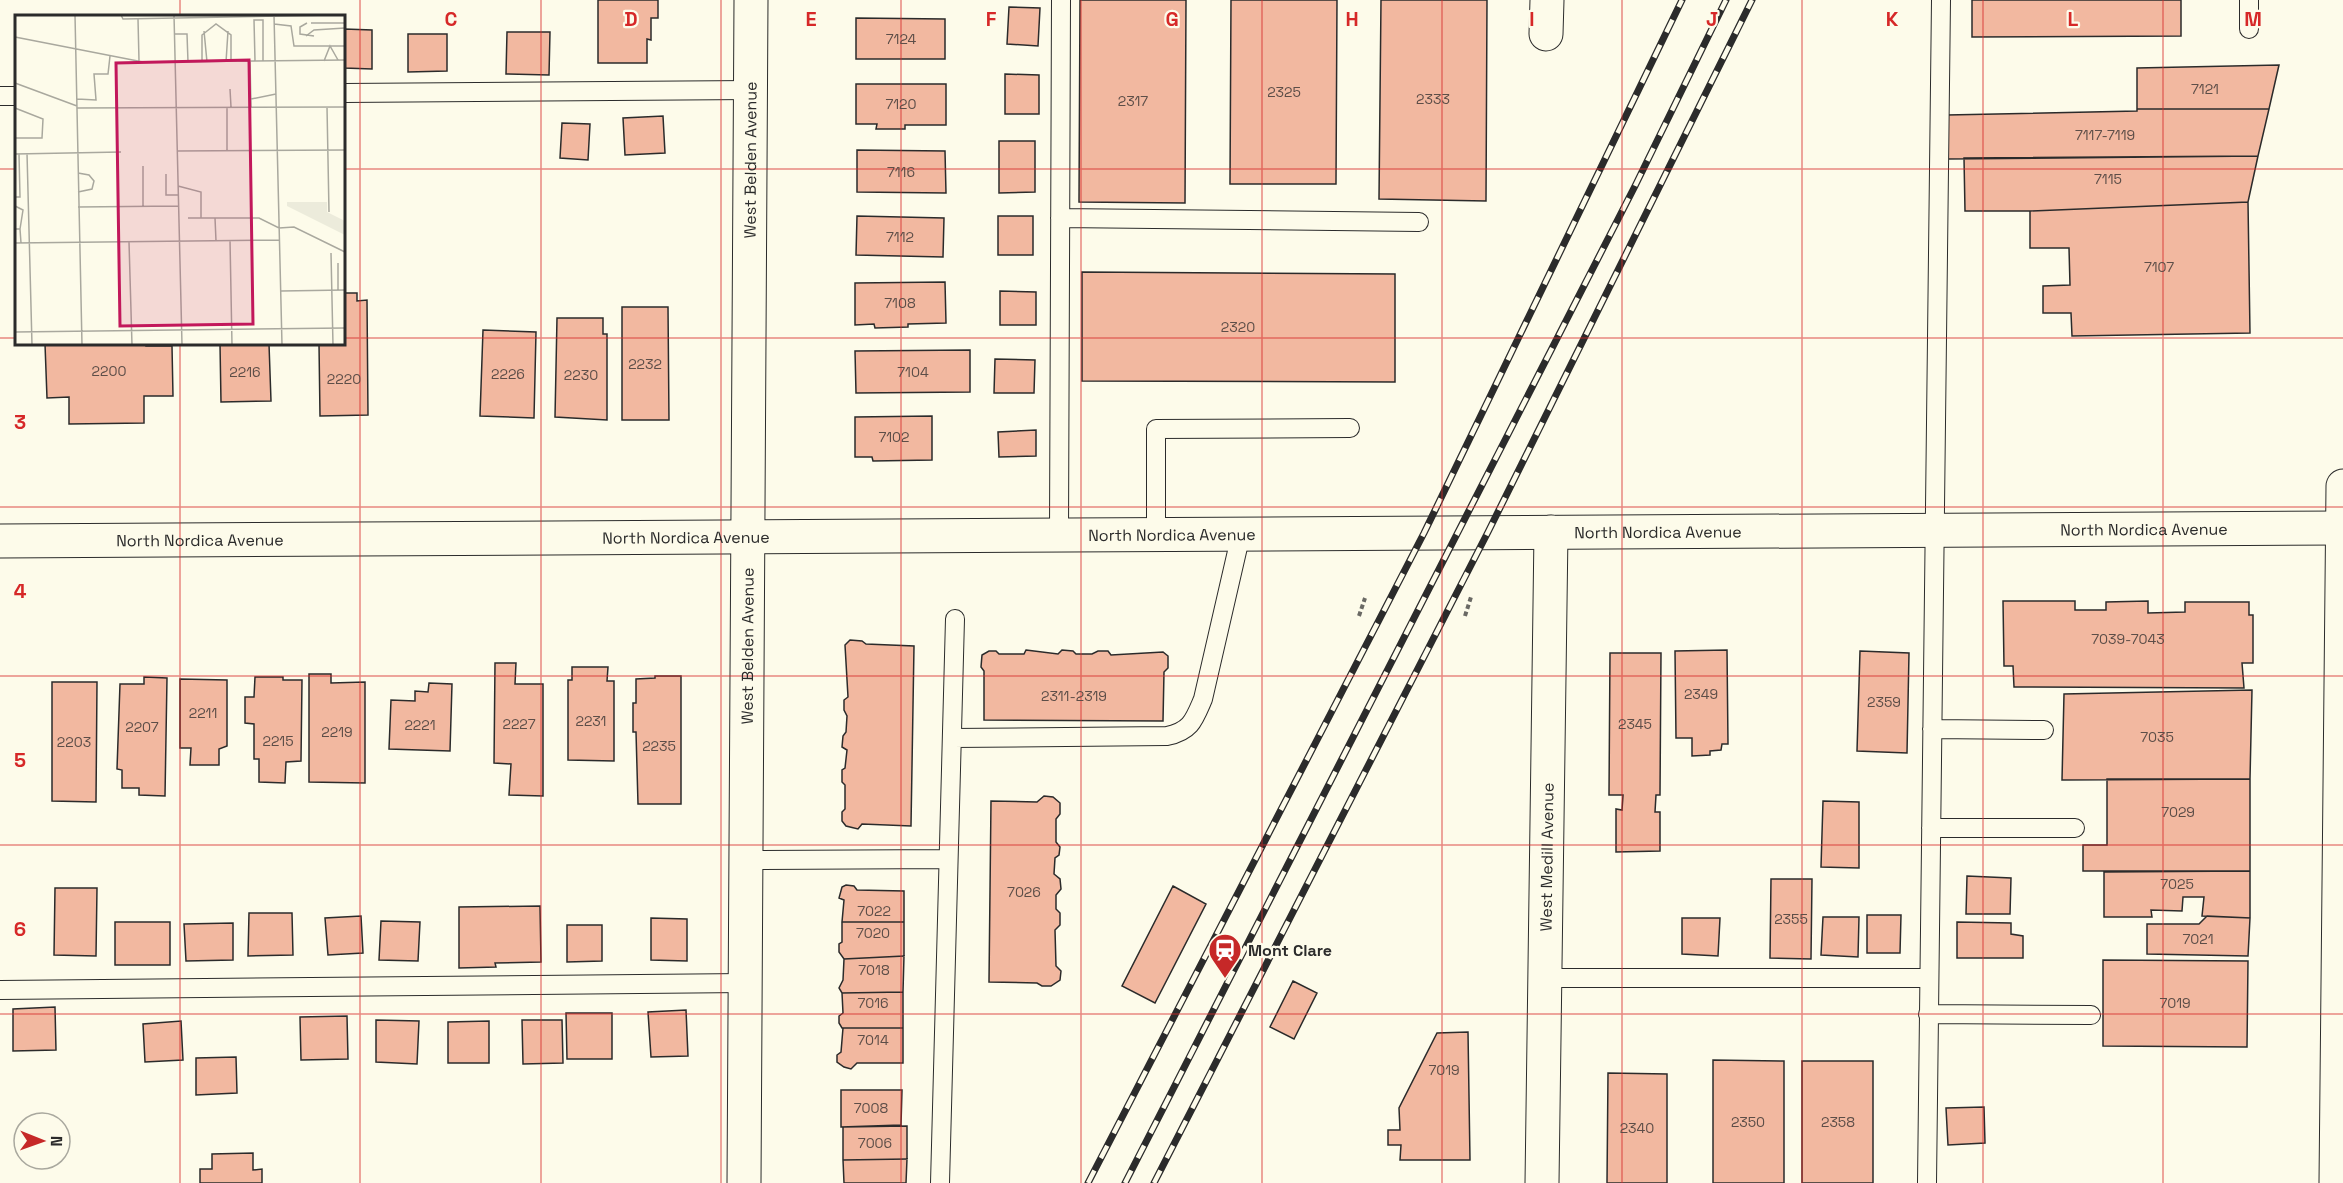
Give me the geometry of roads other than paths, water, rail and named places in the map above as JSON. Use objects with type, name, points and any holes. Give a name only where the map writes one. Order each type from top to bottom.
[{"type":"street","name":"West Belden Avenue","points":[[744,1183],[751,0]]},
{"type":"street","points":[[1546,0],[1546,34]]},
{"type":"street","points":[[2336,1183],[2340,1027],[2343,486]]},
{"type":"street","name":"North Nordica Avenue","points":[[0,541],[2342,528]]},
{"type":"street","name":"West Medill Avenue","points":[[1542,1183],[1551,532]]},
{"type":"lane","points":[[1059,535],[1061,0]]},
{"type":"lane","points":[[1927,1183],[1941,0]]},
{"type":"lane","points":[[2249,0],[2249,29]]},
{"type":"lane","points":[[345,93],[751,90]]},
{"type":"lane","points":[[1060,218],[1419,222]]},
{"type":"lane","points":[[1156,534],[1155,429],[1350,428]]},
{"type":"lane","points":[[952,738],[1167,736],[1181,733],[1192,723],[1203,699],[1241,534]]},
{"type":"lane","points":[[940,1183],[955,619]]},
{"type":"lane","points":[[1932,729],[2044,730]]},
{"type":"lane","points":[[1931,828],[2075,828]]},
{"type":"lane","points":[[747,860],[948,859]]},
{"type":"lane","points":[[1544,978],[1929,978]]},
{"type":"lane","points":[[0,990],[746,983]]},
{"type":"lane","points":[[1928,1014],[2091,1015]]},
{"type":"railway","points":[[1088,1183],[1424,533],[1682,0]]},
{"type":"railway","points":[[1125,1183],[1635,186],[1726,0]]},
{"type":"railway","points":[[1154,1183],[1488,532],[1752,0]]},
{"type":"place","name":"Mont Clare","points":[[1225,979]]}]
